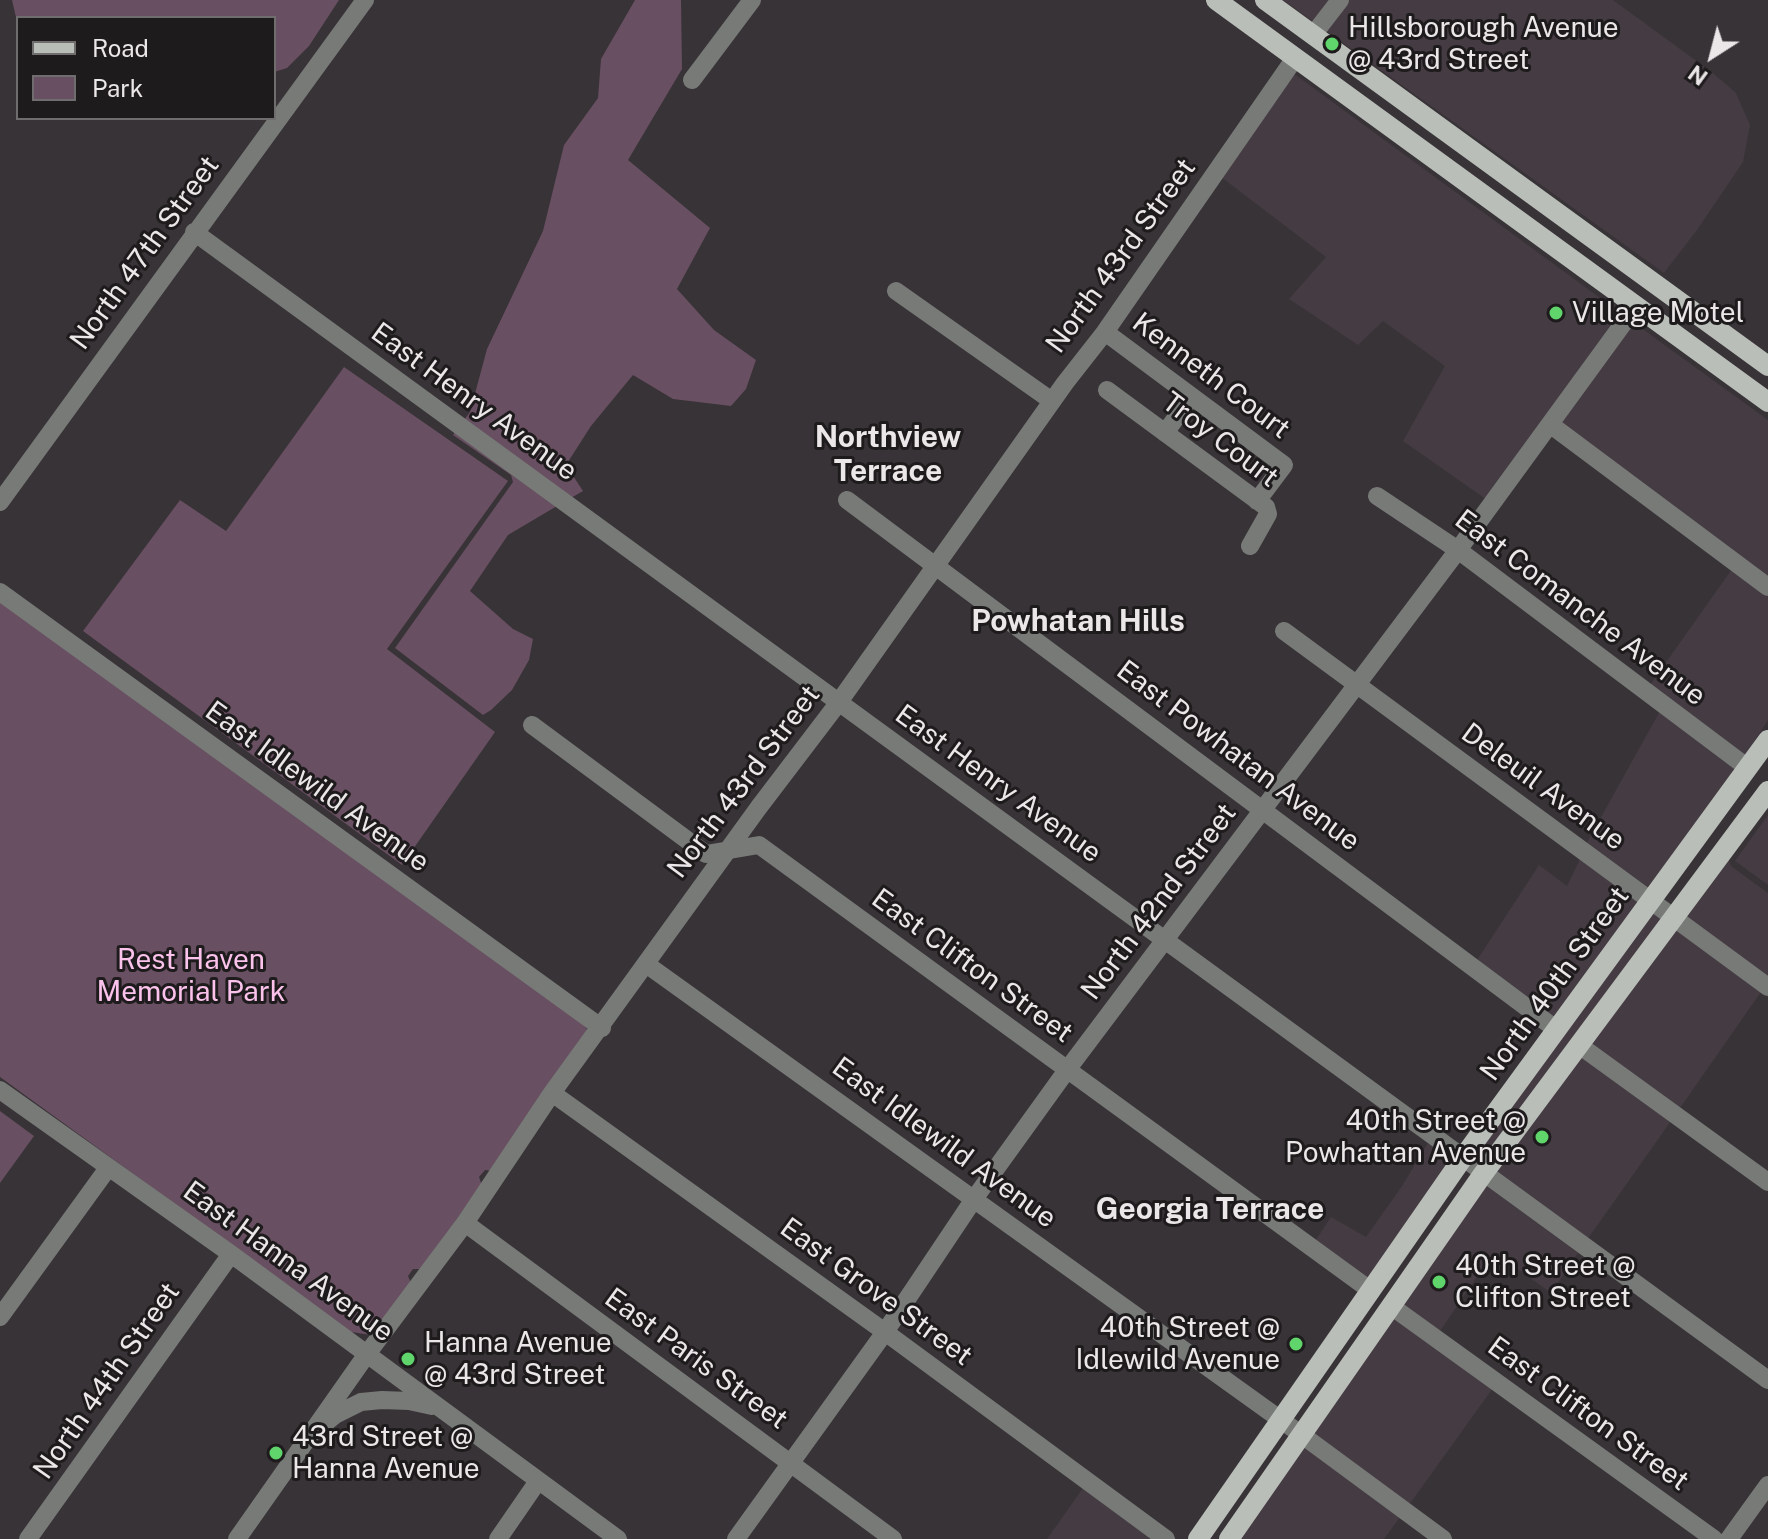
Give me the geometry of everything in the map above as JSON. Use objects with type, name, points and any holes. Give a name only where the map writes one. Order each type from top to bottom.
[{"type":"main road","points":[[1216,0],[1768,402]]},
{"type":"main road","points":[[1265,0],[1768,366]]},
{"type":"main road","points":[[1260,32],[1276,29],[1294,42],[1313,35]]},
{"type":"main road","points":[[1295,58],[1310,54],[1327,66],[1350,62]]},
{"type":"main road","name":"North 40th Street","points":[[1198,1539],[1462,1159],[1768,740]]},
{"type":"main road","name":"North 40th Street","points":[[1229,1539],[1483,1174],[1768,791]]},
{"type":"street","name":"North 47th Street","points":[[0,502],[365,0]]},
{"type":"street","points":[[692,80],[752,0]]},
{"type":"street","points":[[1313,35],[1340,0]]},
{"type":"street","name":"North 43rd Street","points":[[237,1539],[367,1354],[465,1223],[552,1093],[1105,332],[1295,58]]},
{"type":"street","name":"East Henry Avenue","points":[[194,232],[1768,1380]]},
{"type":"street","points":[[896,291],[1052,401]]},
{"type":"street","name":"North 42nd Street","points":[[736,1539],[1067,1070],[1458,550],[1636,306]]},
{"type":"street","name":"Kenneth Court","points":[[1105,332],[1284,465],[1257,501]]},
{"type":"street","name":"Troy Court","points":[[1107,390],[1266,507],[1268,514],[1250,546]]},
{"type":"street","points":[[1165,433],[1191,397]]},
{"type":"street","points":[[1551,425],[1768,587]]},
{"type":"street","name":"East Comanche Avenue","points":[[1377,496],[1458,550],[1748,768]]},
{"type":"street","name":"East Powhatan Avenue","points":[[847,500],[1557,1030]]},
{"type":"street","name":"East Idlewild Avenue","points":[[0,592],[602,1028]]},
{"type":"street","name":"Deleuil Avenue","points":[[1284,631],[1768,987]]},
{"type":"street","name":"East Clifton Street","points":[[532,725],[706,854],[759,845],[1370,1290]]},
{"type":"street","name":"East Idlewild Avenue","points":[[646,964],[1443,1539]]},
{"type":"street","points":[[1579,1045],[1768,1182]]},
{"type":"street","name":"East Hanna Avenue","points":[[0,1090],[231,1254],[618,1539]]},
{"type":"street","name":"East Grove Street","points":[[552,1093],[1166,1539]]},
{"type":"street","points":[[0,1317],[108,1168]]},
{"type":"street","name":"East Paris Street","points":[[465,1223],[893,1539]]},
{"type":"street","name":"North 44th Street","points":[[28,1539],[231,1254]]},
{"type":"street","name":"East Clifton Street","points":[[1391,1306],[1714,1539]]},
{"type":"street","points":[[310,1436],[335,1415],[361,1402],[409,1401],[440,1408]]},
{"type":"street","points":[[498,1539],[538,1481]]},
{"type":"street","points":[[1729,1539],[1768,1485]]},
{"type":"shaded area","points":[[1283,0],[1331,0],[1314,22]]},
{"type":"shaded area","points":[[1349,0],[1613,0],[1736,93],[1750,125],[1743,162],[1664,273],[1325,30]]},
{"type":"shaded area","points":[[1293,73],[1622,314],[1487,500],[1403,441],[1445,366],[1383,321],[1358,345],[1289,299],[1326,257],[1221,177]]},
{"type":"shaded area","points":[[1633,322],[1768,420],[1768,577],[1561,423]]},
{"type":"shaded area","points":[[1732,569],[1768,597],[1768,720],[1745,756],[1650,685]]},
{"type":"shaded area","points":[[1660,711],[1737,769],[1649,891],[1586,844]]},
{"type":"shaded area","points":[[1768,815],[1768,885],[1735,861]]},
{"type":"shaded area","points":[[1580,859],[1640,903],[1556,1019],[1477,960],[1539,865],[1567,886]]},
{"type":"shaded area","points":[[1729,860],[1731,866],[1768,893],[1768,978],[1683,916]]},
{"type":"shaded area","points":[[1651,911],[1663,920],[1482,1164],[1472,1156]]},
{"type":"shaded area","points":[[1674,928],[1761,992],[1680,1108],[1589,1043]]},
{"type":"shaded area","points":[[1580,1055],[1671,1121],[1587,1240],[1493,1172]]},
{"type":"shaded area","points":[[1428,1143],[1452,1161],[1369,1280],[1315,1241],[1331,1217],[1366,1237]]},
{"type":"shaded area","points":[[1484,1184],[1578,1253],[1551,1293],[1494,1252],[1440,1331],[1401,1303]]},
{"type":"shaded area","points":[[1392,1316],[1493,1388],[1409,1505],[1312,1433]]},
{"type":"shaded area","points":[[1303,1445],[1400,1517],[1384,1539],[1237,1539]]},
{"type":"shaded area","points":[[1083,1488],[1152,1539],[1047,1539]]},
{"type":"green space","points":[[12,0],[339,0],[309,46],[287,68],[276,71],[276,16],[16,17]]},
{"type":"green space","points":[[635,0],[681,0],[682,69],[628,160],[710,228],[677,289],[714,330],[756,360],[746,389],[731,406],[673,399],[633,375],[591,426],[566,465],[583,491],[571,498],[464,420],[470,412],[487,349],[543,231],[564,145],[598,98],[601,59]]},
{"type":"green space","points":[[344,367],[508,481],[387,649],[495,732],[402,865],[83,631],[180,500],[226,531]]},
{"type":"green space","points":[[455,432],[557,506],[508,535],[470,591],[513,629],[533,639],[529,660],[512,690],[483,715],[395,648],[513,482],[511,475],[453,435]]},
{"type":"green space","name":"Rest Haven Memorial Park","points":[[0,599],[587,1029],[584,1041],[493,1171],[485,1170],[479,1177],[482,1185],[420,1269],[413,1269],[408,1276],[411,1283],[371,1335],[351,1332],[0,1077]]},
{"type":"green space","points":[[0,1111],[34,1136],[0,1183]]},
{"type":"place","name":"Hillsborough Avenue @ 43rd Street","points":[[1332,44]]},
{"type":"place","name":"Village Motel","points":[[1556,313]]},
{"type":"place","name":"40th Street @ Powhattan Avenue","points":[[1542,1137]]},
{"type":"place","name":"40th Street @ Clifton Street","points":[[1439,1282]]},
{"type":"place","name":"40th Street @ Idlewild Avenue","points":[[1296,1344]]},
{"type":"place","name":"Hanna Avenue @ 43rd Street","points":[[408,1359]]},
{"type":"place","name":"43rd Street @ Hanna Avenue","points":[[276,1453]]},
{"type":"district","name":"Northview Terrace","points":[[888,455]]},
{"type":"district","name":"Powhatan Hills","points":[[1078,622]]},
{"type":"district","name":"Georgia Terrace","points":[[1210,1210]]}]
